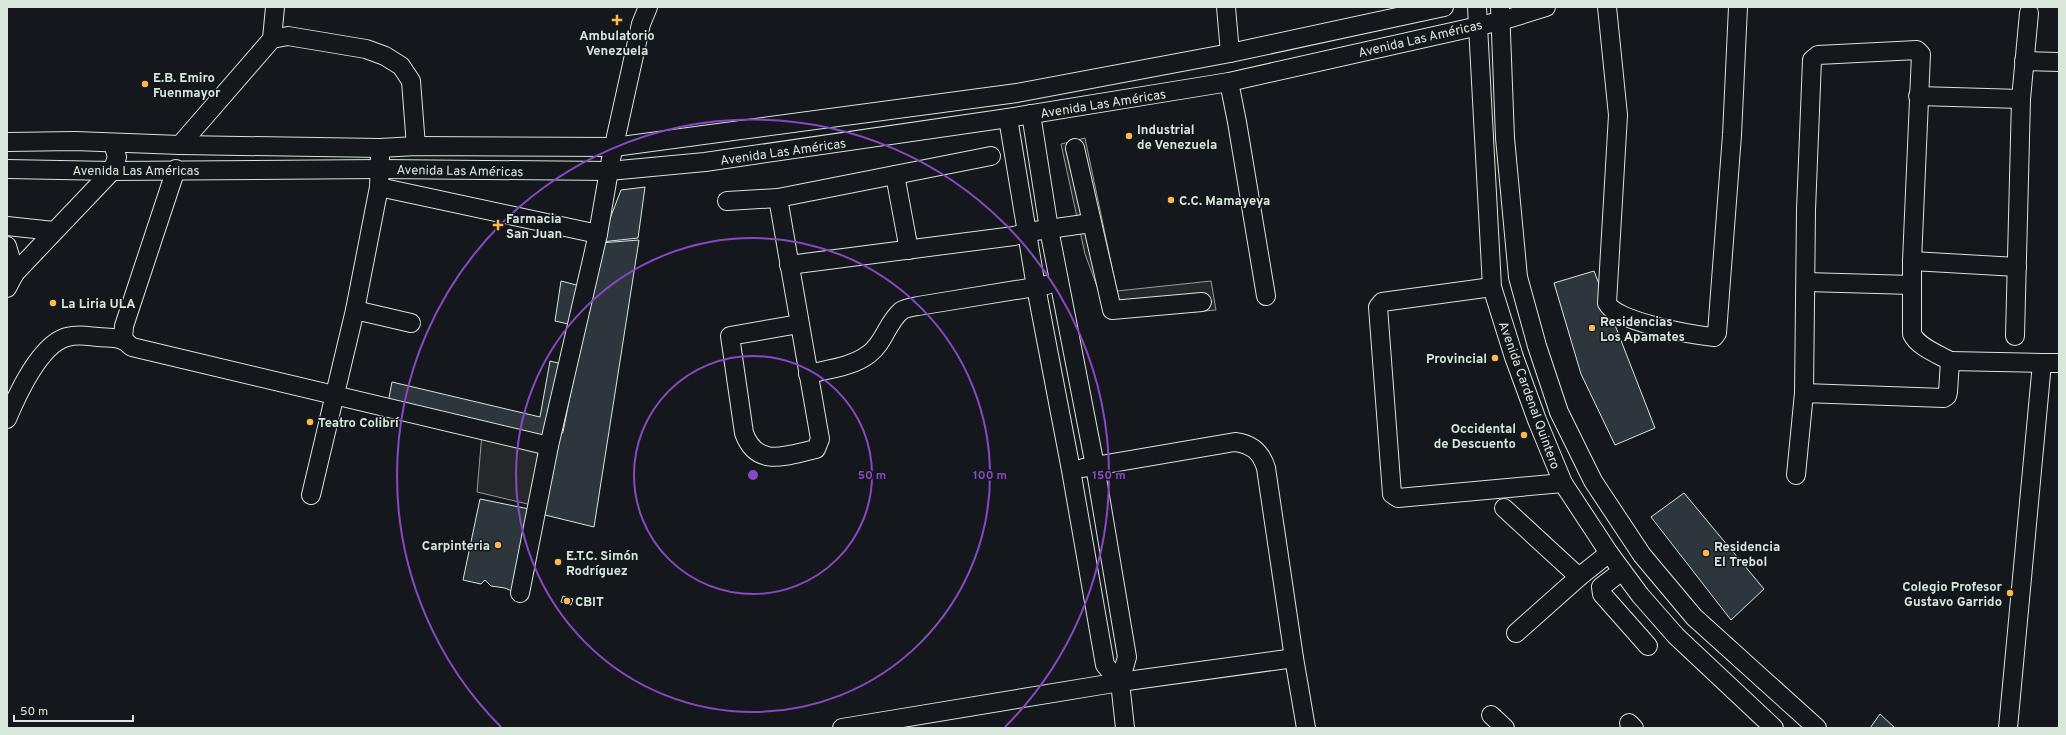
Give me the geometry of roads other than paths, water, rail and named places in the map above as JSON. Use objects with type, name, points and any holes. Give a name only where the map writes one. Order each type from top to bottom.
[{"type":"street","points":[[180,145],[272,39],[275,7]]},
{"type":"street","points":[[520,593],[549,446],[598,234],[608,171],[641,24],[648,7]]},
{"type":"street","points":[[1226,7],[1230,53]]},
{"type":"street","name":"Avenida Las Américas","points":[[7,142],[380,148],[416,146],[614,147],[1017,93],[1230,53],[1444,7]]},
{"type":"street","name":"Avenida Cardenal Quintero","points":[[1478,7],[1492,287],[1514,357],[1537,420],[1563,483],[1609,553],[1640,595],[1676,636],[1774,728]]},
{"type":"street","name":"Avenida Las Américas","points":[[7,169],[112,171],[176,169],[380,169],[608,171],[705,162],[1008,118],[1229,82],[1478,25],[1501,14],[1546,7]]},
{"type":"street","points":[[1608,7],[1618,115],[1607,303],[1610,308],[1626,316],[1661,328],[1714,337],[1717,334],[1727,199],[1738,7]]},
{"type":"street","points":[[2014,336],[2021,99],[2029,13]]},
{"type":"street","name":"Avenida Cardenal Quintero","points":[[1501,14],[1505,138],[1518,277],[1537,346],[1559,412],[1592,481],[1647,561],[1694,617],[1817,728]]},
{"type":"street","points":[[272,39],[288,36],[366,49],[385,56],[401,66],[411,81],[416,146]]},
{"type":"street","points":[[1796,475],[1804,393],[1806,210],[1812,60],[1818,55],[1917,50],[1921,54],[1912,261],[1912,334],[1914,340],[1950,361],[2051,363],[2008,728]]},
{"type":"street","points":[[2024,61],[2059,62]]},
{"type":"street","points":[[1229,82],[1266,296]]},
{"type":"street","points":[[1918,96],[2021,99]]},
{"type":"street","points":[[1031,114],[1049,228],[1095,466],[1127,657],[1120,682],[1125,728]]},
{"type":"street","points":[[1008,118],[1036,287],[1071,470],[1105,665],[1120,682]]},
{"type":"street","points":[[7,288],[15,273],[112,171],[117,157],[113,143]]},
{"type":"street","points":[[311,495],[355,310],[379,187],[380,148]]},
{"type":"street","points":[[1075,148],[1090,223],[1112,310],[1202,302]]},
{"type":"street","points":[[728,202],[778,198],[991,156]]},
{"type":"street","points":[[123,340],[124,326],[176,169]]},
{"type":"street","points":[[895,174],[909,250]]},
{"type":"street","points":[[379,187],[598,234]]},
{"type":"street","points":[[778,198],[820,439],[816,448],[774,458],[756,452],[748,444],[744,432],[730,336],[799,324]]},
{"type":"street","points":[[790,265],[1014,236],[1049,228],[1090,223]]},
{"type":"street","points":[[7,226],[54,231]]},
{"type":"street","points":[[7,246],[15,273]]},
{"type":"street","points":[[1912,261],[2017,267]]},
{"type":"street","points":[[1806,282],[1912,285]]},
{"type":"street","points":[[808,374],[853,364],[870,354],[881,342],[890,324],[901,311],[918,306],[1059,283]]},
{"type":"street","points":[[1492,287],[1382,302],[1378,307],[1392,494],[1398,498],[1563,483]]},
{"type":"street","points":[[355,310],[411,323]]},
{"type":"street","points":[[7,419],[14,402],[30,374],[53,345],[66,337],[80,335],[123,340],[132,347],[336,394],[549,446]]},
{"type":"street","points":[[1804,393],[1944,398],[1948,392],[1950,361]]},
{"type":"street","points":[[1071,470],[1235,442],[1244,443],[1259,452],[1266,468],[1294,658],[1306,728]]},
{"type":"street","points":[[1504,508],[1579,576]]},
{"type":"street","points":[[1516,633],[1579,576],[1609,553]]},
{"type":"street","points":[[1622,571],[1602,587],[1602,594],[1648,646]]},
{"type":"street","points":[[842,728],[1120,682],[1294,658]]},
{"type":"street","points":[[1491,715],[1505,728]]},
{"type":"place","name":"Ambulatorio Venezuela","points":[[617,20]]},
{"type":"place","name":"E.B. Emiro Fuenmayor","points":[[145,84]]},
{"type":"place","name":"Industrial de Venezuela","points":[[1129,136]]},
{"type":"place","name":"C.C. Mamayeya","points":[[1171,200]]},
{"type":"place","name":"Farmacia San Juan","points":[[498,225]]},
{"type":"place","name":"La Liria ULA","points":[[53,303]]},
{"type":"place","name":"Residencias Los Apamates","points":[[1592,328]]},
{"type":"place","name":"Provincial","points":[[1495,358]]},
{"type":"place","name":"Teatro Colibrí","points":[[310,422]]},
{"type":"place","name":"Occidental de Descuento","points":[[1524,435]]},
{"type":"place","name":"Carpinteria","points":[[498,545]]},
{"type":"place","name":"Residencia El Trebol","points":[[1706,553]]},
{"type":"place","name":"E.T.C. Simón Rodríguez","points":[[558,562]]},
{"type":"place","name":"Colegio Profesor Gustavo Garrido","points":[[2010,593]]},
{"type":"place","name":"CBIT","points":[[567,601]]}]
